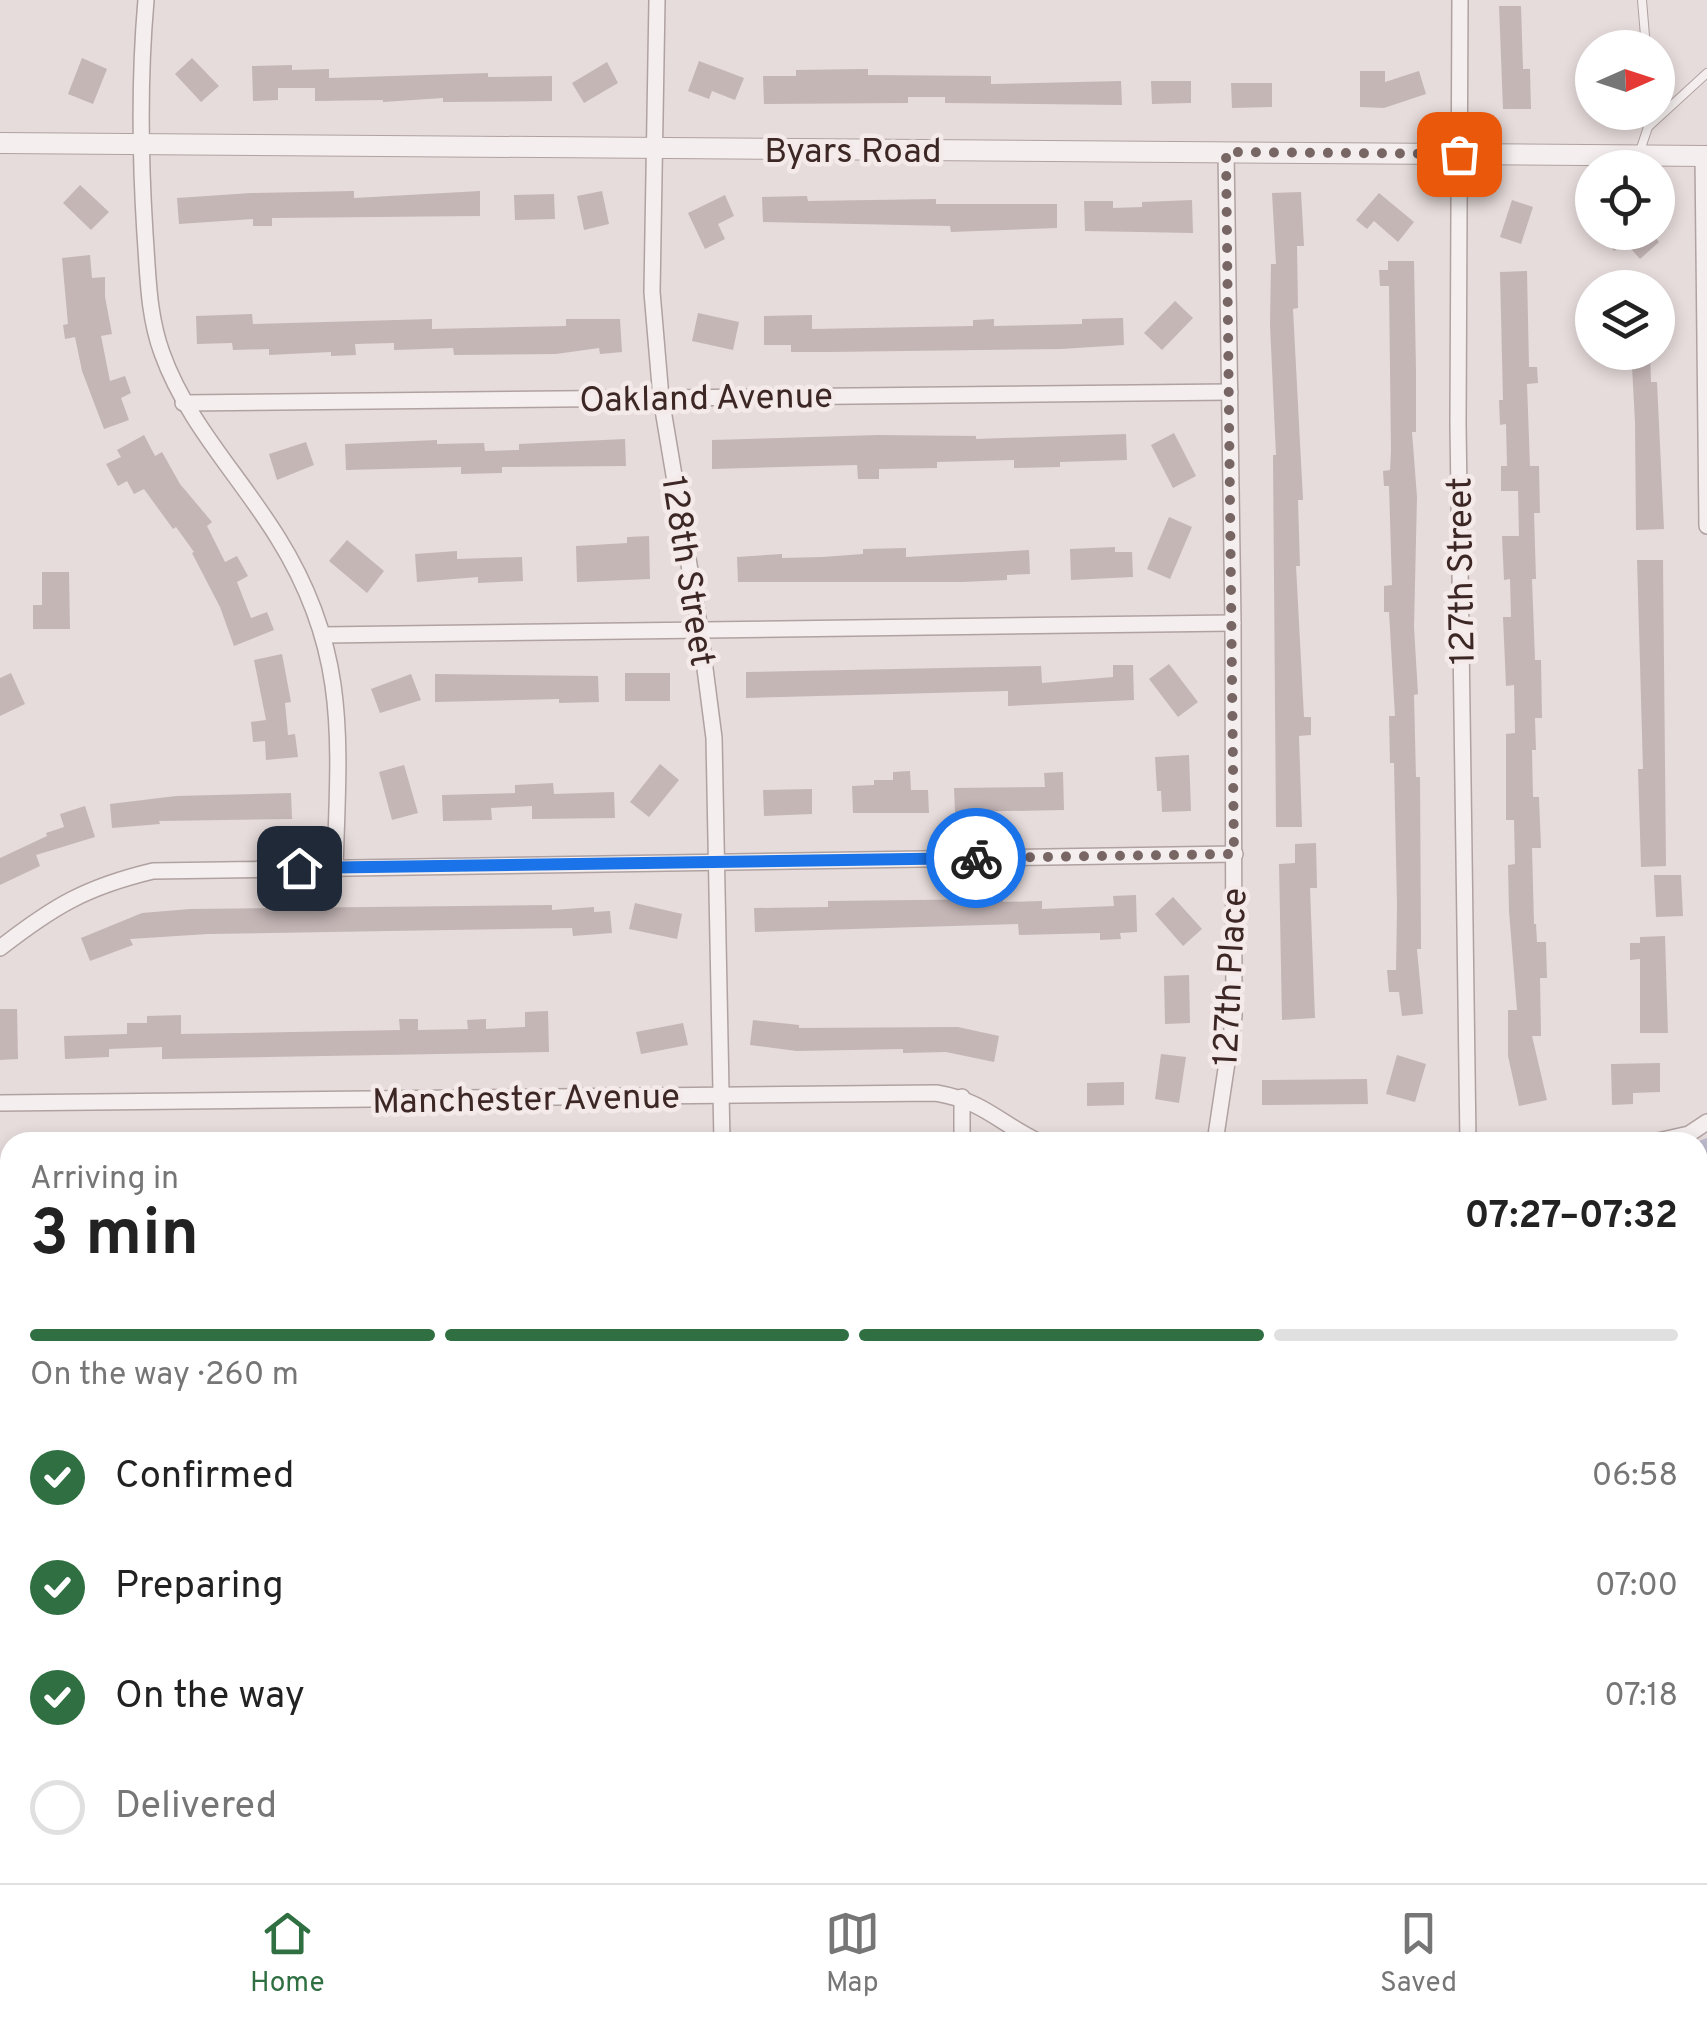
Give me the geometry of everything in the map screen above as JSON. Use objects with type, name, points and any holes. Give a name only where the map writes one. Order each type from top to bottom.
[{"type":"street","points":[[146,0],[140,144],[150,309],[161,352],[183,403],[278,538],[306,590],[324,635],[334,674],[339,724],[335,866]]},
{"type":"street","name":"128th Street","points":[[657,0],[652,292],[661,398],[714,738],[722,1132]]},
{"type":"street","name":"127th Street","points":[[1460,0],[1458,424],[1468,1132]]},
{"type":"street","name":"Byars Road","points":[[0,143],[1575,155]]},
{"type":"street","name":"127th Place","points":[[1217,1132],[1234,1016],[1226,152]]},
{"type":"street","name":"Byars Road","points":[[1675,156],[1705,156]]},
{"type":"street","points":[[1705,156],[1707,526]]},
{"type":"street","name":"Oakland Avenue","points":[[183,403],[1230,392]]},
{"type":"street","points":[[324,635],[1233,623]]},
{"type":"street","points":[[0,948],[48,910],[107,882],[153,870],[1234,854]]},
{"type":"street","name":"Manchester Avenue","points":[[0,1103],[936,1093],[962,1097],[1023,1132]]},
{"type":"street","points":[[962,1097],[962,1132]]},
{"type":"lane","points":[[1642,0],[1644,30]]},
{"type":"lane","points":[[1675,103],[1707,73]]},
{"type":"building","points":[[1499,6],[1521,6],[1523,69],[1530,69],[1531,109],[1503,109]]},
{"type":"building","points":[[82,58],[107,69],[93,104],[68,94]]},
{"type":"building","points":[[192,58],[219,86],[201,102],[175,74]]},
{"type":"building","points":[[699,61],[744,78],[735,100],[712,91],[709,99],[688,91]]},
{"type":"building","points":[[607,62],[618,83],[584,103],[572,83]]},
{"type":"building","points":[[292,65],[292,70],[329,69],[329,78],[488,73],[488,77],[552,76],[552,101],[315,101],[315,88],[278,88],[278,100],[253,101],[252,66]]},
{"type":"building","points":[[868,69],[868,75],[991,76],[991,84],[1121,81],[1122,105],[945,103],[945,97],[908,97],[908,103],[764,104],[763,76],[796,76],[796,70]]},
{"type":"building","points":[[1360,71],[1385,71],[1385,82],[1419,71],[1426,94],[1384,108],[1360,107]]},
{"type":"building","points":[[1151,81],[1191,81],[1191,103],[1152,104]]},
{"type":"building","points":[[1231,83],[1272,83],[1272,107],[1232,108]]},
{"type":"building","points":[[80,185],[109,212],[91,230],[63,203]]},
{"type":"building","points":[[354,191],[354,198],[480,191],[480,216],[272,218],[272,226],[253,226],[253,219],[179,224],[177,198]]},
{"type":"building","points":[[602,191],[609,224],[584,230],[577,196]]},
{"type":"building","points":[[1301,192],[1304,246],[1297,246],[1298,308],[1293,309],[1303,500],[1298,500],[1300,566],[1296,566],[1304,717],[1311,717],[1311,735],[1299,736],[1302,827],[1276,827],[1276,455],[1270,325],[1271,264],[1276,264],[1272,193]]},
{"type":"building","points":[[1379,193],[1414,222],[1398,242],[1374,221],[1367,229],[1356,220]]},
{"type":"building","points":[[554,194],[555,219],[515,220],[514,195]]},
{"type":"building","points":[[725,195],[734,216],[718,224],[725,239],[705,249],[688,213]]},
{"type":"building","points":[[807,196],[808,201],[936,199],[936,204],[1057,204],[1057,228],[951,232],[950,226],[763,222],[762,197]]},
{"type":"building","points":[[1192,200],[1193,233],[1085,231],[1084,201],[1113,201],[1113,208],[1142,207],[1142,202]]},
{"type":"building","points":[[1512,200],[1533,207],[1521,244],[1500,237]]},
{"type":"building","points":[[1632,250],[1650,250],[1640,259]]},
{"type":"building","points":[[90,255],[92,278],[105,277],[112,334],[101,336],[110,381],[125,376],[131,393],[121,398],[129,420],[104,429],[82,371],[75,337],[65,339],[63,325],[68,324],[62,258]]},
{"type":"building","points":[[1388,261],[1414,261],[1416,432],[1412,432],[1417,497],[1414,627],[1418,694],[1414,695],[1416,777],[1420,777],[1421,949],[1417,949],[1423,1014],[1402,1016],[1399,992],[1389,992],[1387,970],[1396,970],[1397,906],[1394,763],[1390,763],[1389,716],[1395,716],[1389,612],[1384,612],[1384,586],[1392,585],[1389,486],[1384,486],[1383,471],[1390,470],[1391,451],[1389,286],[1380,286],[1379,270],[1388,270]]},
{"type":"building","points":[[1527,271],[1529,367],[1537,367],[1538,383],[1527,384],[1530,466],[1539,466],[1540,513],[1534,513],[1536,579],[1532,579],[1535,660],[1541,660],[1542,718],[1535,718],[1536,750],[1532,750],[1533,797],[1539,797],[1541,848],[1532,848],[1534,924],[1537,942],[1546,942],[1547,978],[1540,978],[1541,1036],[1532,1036],[1547,1100],[1519,1106],[1508,1056],[1508,1010],[1517,1010],[1508,865],[1515,864],[1514,820],[1506,820],[1506,734],[1515,733],[1514,685],[1506,686],[1503,617],[1511,617],[1510,579],[1504,580],[1502,536],[1519,536],[1518,491],[1501,491],[1501,466],[1507,466],[1506,424],[1500,425],[1499,400],[1503,400],[1500,272]]},
{"type":"building","points":[[1175,301],[1193,318],[1162,350],[1144,333]]},
{"type":"building","points":[[698,313],[739,322],[733,350],[692,341]]},
{"type":"building","points":[[252,314],[253,324],[432,319],[432,329],[566,326],[566,319],[620,319],[622,352],[600,354],[599,348],[556,354],[454,355],[453,348],[394,350],[394,343],[355,344],[356,355],[269,355],[269,349],[233,350],[232,343],[197,344],[196,316]]},
{"type":"building","points":[[812,315],[812,329],[973,326],[973,320],[994,319],[994,326],[1082,324],[1082,319],[1123,318],[1124,345],[791,352],[791,345],[764,345],[764,316]]},
{"type":"building","points":[[1632,370],[1651,370],[1651,382],[1657,382],[1664,529],[1636,530]]},
{"type":"building","points":[[1174,433],[1196,476],[1173,488],[1151,445]]},
{"type":"building","points":[[1126,434],[1127,460],[1060,462],[1060,467],[1014,468],[1014,460],[937,462],[937,468],[879,469],[879,479],[858,479],[857,465],[712,469],[712,440]]},
{"type":"building","points":[[144,435],[155,456],[162,452],[180,484],[212,522],[207,526],[225,562],[237,556],[248,576],[237,582],[251,618],[267,612],[274,630],[234,646],[194,552],[176,527],[173,529],[144,489],[134,494],[127,481],[118,486],[106,464],[121,457],[117,450]]},
{"type":"building","points":[[625,439],[626,466],[502,467],[502,473],[461,474],[461,467],[346,470],[345,444],[437,440],[437,444],[484,443],[485,451],[519,450],[519,444]]},
{"type":"building","points":[[306,442],[314,465],[277,480],[269,454]]},
{"type":"building","points":[[1169,517],[1192,527],[1170,579],[1147,569]]},
{"type":"building","points":[[649,536],[650,579],[577,582],[576,546],[627,543],[627,537]]},
{"type":"building","points":[[347,540],[384,571],[367,593],[329,561]]},
{"type":"building","points":[[1115,547],[1115,552],[1132,552],[1133,577],[1071,580],[1070,549]]},
{"type":"building","points":[[906,548],[906,557],[1029,550],[1030,574],[1007,575],[1007,580],[962,582],[738,582],[737,557],[822,557],[863,554],[863,549]]},
{"type":"building","points":[[457,551],[457,559],[522,557],[523,581],[478,583],[478,577],[417,582],[415,554]]},
{"type":"building","points":[[1637,560],[1663,560],[1666,866],[1641,867],[1638,769],[1643,769]]},
{"type":"building","points":[[42,572],[69,572],[70,629],[33,629],[33,605],[42,605]]},
{"type":"building","points":[[282,654],[291,702],[285,703],[288,735],[295,734],[298,757],[266,760],[265,741],[253,742],[251,722],[266,720],[254,660]]},
{"type":"building","points":[[1169,664],[1198,702],[1178,717],[1149,679]]},
{"type":"building","points":[[1113,665],[1133,665],[1134,700],[1008,706],[1008,691],[746,698],[746,672],[1041,666],[1042,683],[1113,677]]},
{"type":"building","points":[[11,673],[25,704],[0,716],[0,678]]},
{"type":"building","points":[[625,673],[670,673],[670,701],[625,701]]},
{"type":"building","points":[[411,674],[421,700],[380,713],[371,689]]},
{"type":"building","points":[[435,674],[598,676],[599,702],[435,702]]},
{"type":"building","points":[[1189,755],[1191,811],[1162,812],[1155,757]]},
{"type":"building","points":[[660,764],[679,780],[649,817],[630,802]]},
{"type":"building","points":[[404,765],[418,813],[392,820],[379,772]]},
{"type":"building","points":[[910,771],[911,790],[928,790],[929,813],[853,813],[852,786],[874,785],[874,780],[893,780],[893,772]]},
{"type":"building","points":[[1063,772],[1064,810],[955,812],[954,788],[1045,787],[1044,773]]},
{"type":"building","points":[[553,783],[554,794],[614,792],[615,818],[532,819],[532,806],[491,808],[492,820],[443,821],[442,795],[515,793],[515,785]]},
{"type":"building","points":[[812,789],[812,814],[764,816],[763,790]]},
{"type":"building","points":[[291,793],[292,819],[159,821],[160,824],[112,828],[110,804],[176,796]]},
{"type":"building","points":[[85,806],[95,837],[36,855],[40,866],[0,885],[0,858],[64,827],[60,814]]},
{"type":"building","points":[[1316,843],[1317,888],[1310,888],[1315,1018],[1282,1020],[1279,864],[1295,863],[1295,844]]},
{"type":"building","points":[[1654,875],[1681,875],[1683,916],[1656,917]]},
{"type":"building","points":[[1136,895],[1137,932],[1120,933],[1121,939],[1100,940],[1100,933],[1019,935],[1018,924],[755,932],[754,908],[828,907],[828,901],[1003,899],[1042,901],[1042,909],[1114,906],[1113,896]]},
{"type":"building","points":[[1173,897],[1202,929],[1183,946],[1155,914]]},
{"type":"building","points":[[635,903],[682,914],[677,939],[629,929]]},
{"type":"building","points":[[552,905],[552,910],[594,907],[594,912],[610,911],[612,933],[573,936],[572,928],[208,934],[130,939],[133,945],[90,961],[81,938],[142,913],[190,909]]},
{"type":"building","points":[[1665,936],[1668,1033],[1640,1033],[1640,959],[1630,960],[1630,943],[1640,943],[1640,937]]},
{"type":"building","points":[[1189,975],[1190,1023],[1165,1024],[1164,976]]},
{"type":"building","points":[[0,1009],[17,1009],[18,1059],[0,1060]]},
{"type":"building","points":[[548,1011],[549,1052],[162,1059],[162,1047],[109,1049],[109,1057],[65,1059],[64,1036],[127,1034],[127,1023],[147,1023],[147,1016],[181,1015],[181,1034],[400,1030],[399,1019],[418,1019],[418,1030],[468,1029],[467,1020],[486,1019],[486,1029],[525,1027],[525,1012]]},
{"type":"building","points":[[753,1020],[799,1028],[958,1027],[999,1036],[994,1062],[946,1052],[903,1053],[903,1049],[797,1051],[750,1045]]},
{"type":"building","points":[[683,1023],[688,1045],[641,1054],[636,1032]]},
{"type":"building","points":[[1161,1054],[1186,1057],[1179,1103],[1155,1099]]},
{"type":"building","points":[[1397,1055],[1426,1064],[1415,1102],[1386,1094]]},
{"type":"building","points":[[1660,1063],[1660,1092],[1633,1093],[1633,1104],[1612,1105],[1611,1064]]},
{"type":"building","points":[[1367,1079],[1368,1104],[1262,1105],[1262,1080]]},
{"type":"building","points":[[1124,1082],[1124,1105],[1087,1106],[1087,1083]]},
{"type":"way so far","points":[[976,858],[1234,854],[1226,152],[1459,154]]},
{"type":"route","points":[[299,868],[976,858]]}]
